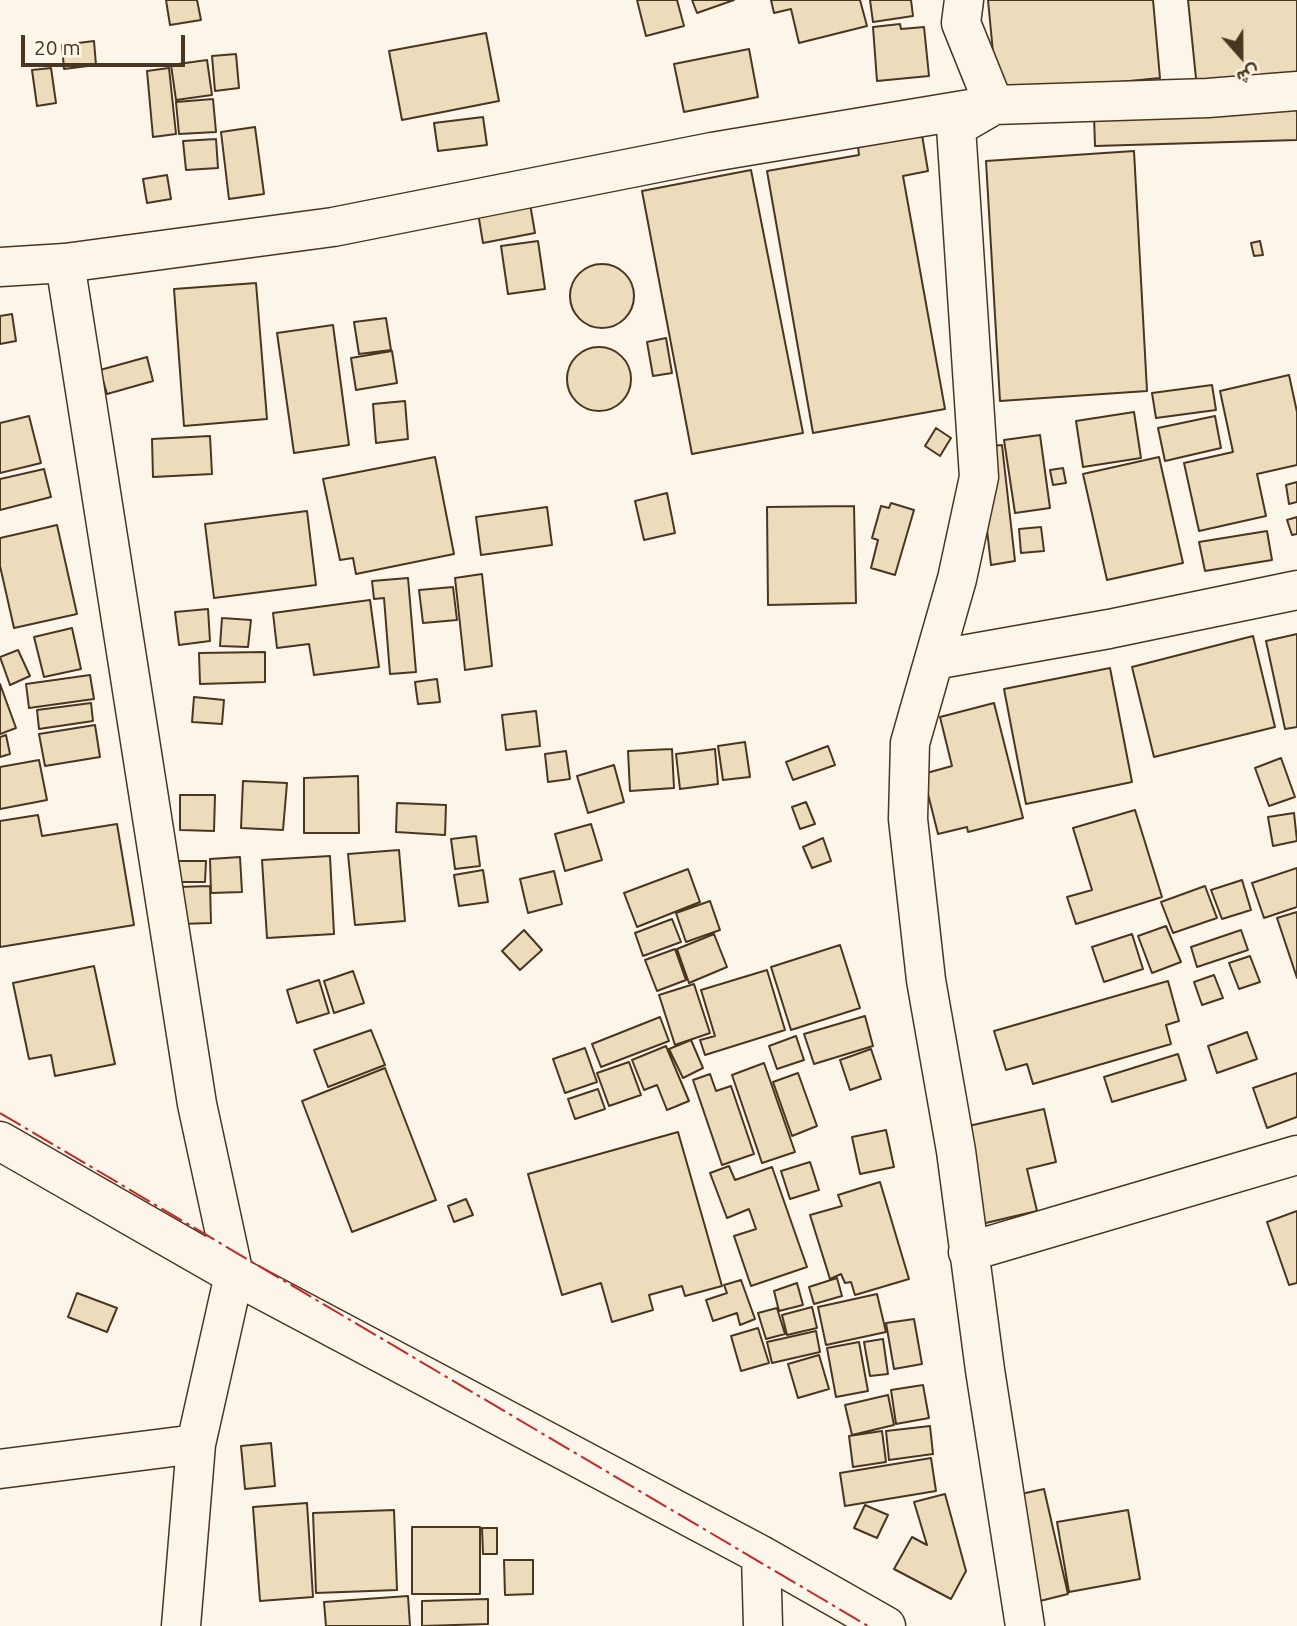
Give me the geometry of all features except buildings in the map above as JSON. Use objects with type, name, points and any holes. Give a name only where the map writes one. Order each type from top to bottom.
[{"type":"street","points":[[964,0],[961,23],[995,105]]},
{"type":"street","points":[[0,267],[65,263],[333,227],[712,152],[995,105],[1208,98],[1297,90]]},
{"type":"street","points":[[995,105],[956,127],[979,477],[957,579],[910,743],[908,819],[926,980],[956,1151],[968,1252],[1025,1626]]},
{"type":"street","points":[[65,263],[197,1104],[234,1275],[196,1444],[181,1626]]},
{"type":"street","points":[[934,660],[1109,629],[1297,590]]},
{"type":"street","points":[[0,1141],[234,1275],[761,1555],[887,1626]]},
{"type":"street","points":[[968,1252],[1297,1155]]},
{"type":"street","points":[[0,1469],[196,1444]]},
{"type":"street","points":[[761,1555],[763,1626]]},
{"type":"power","points":[[0,1113],[868,1626]]}]
